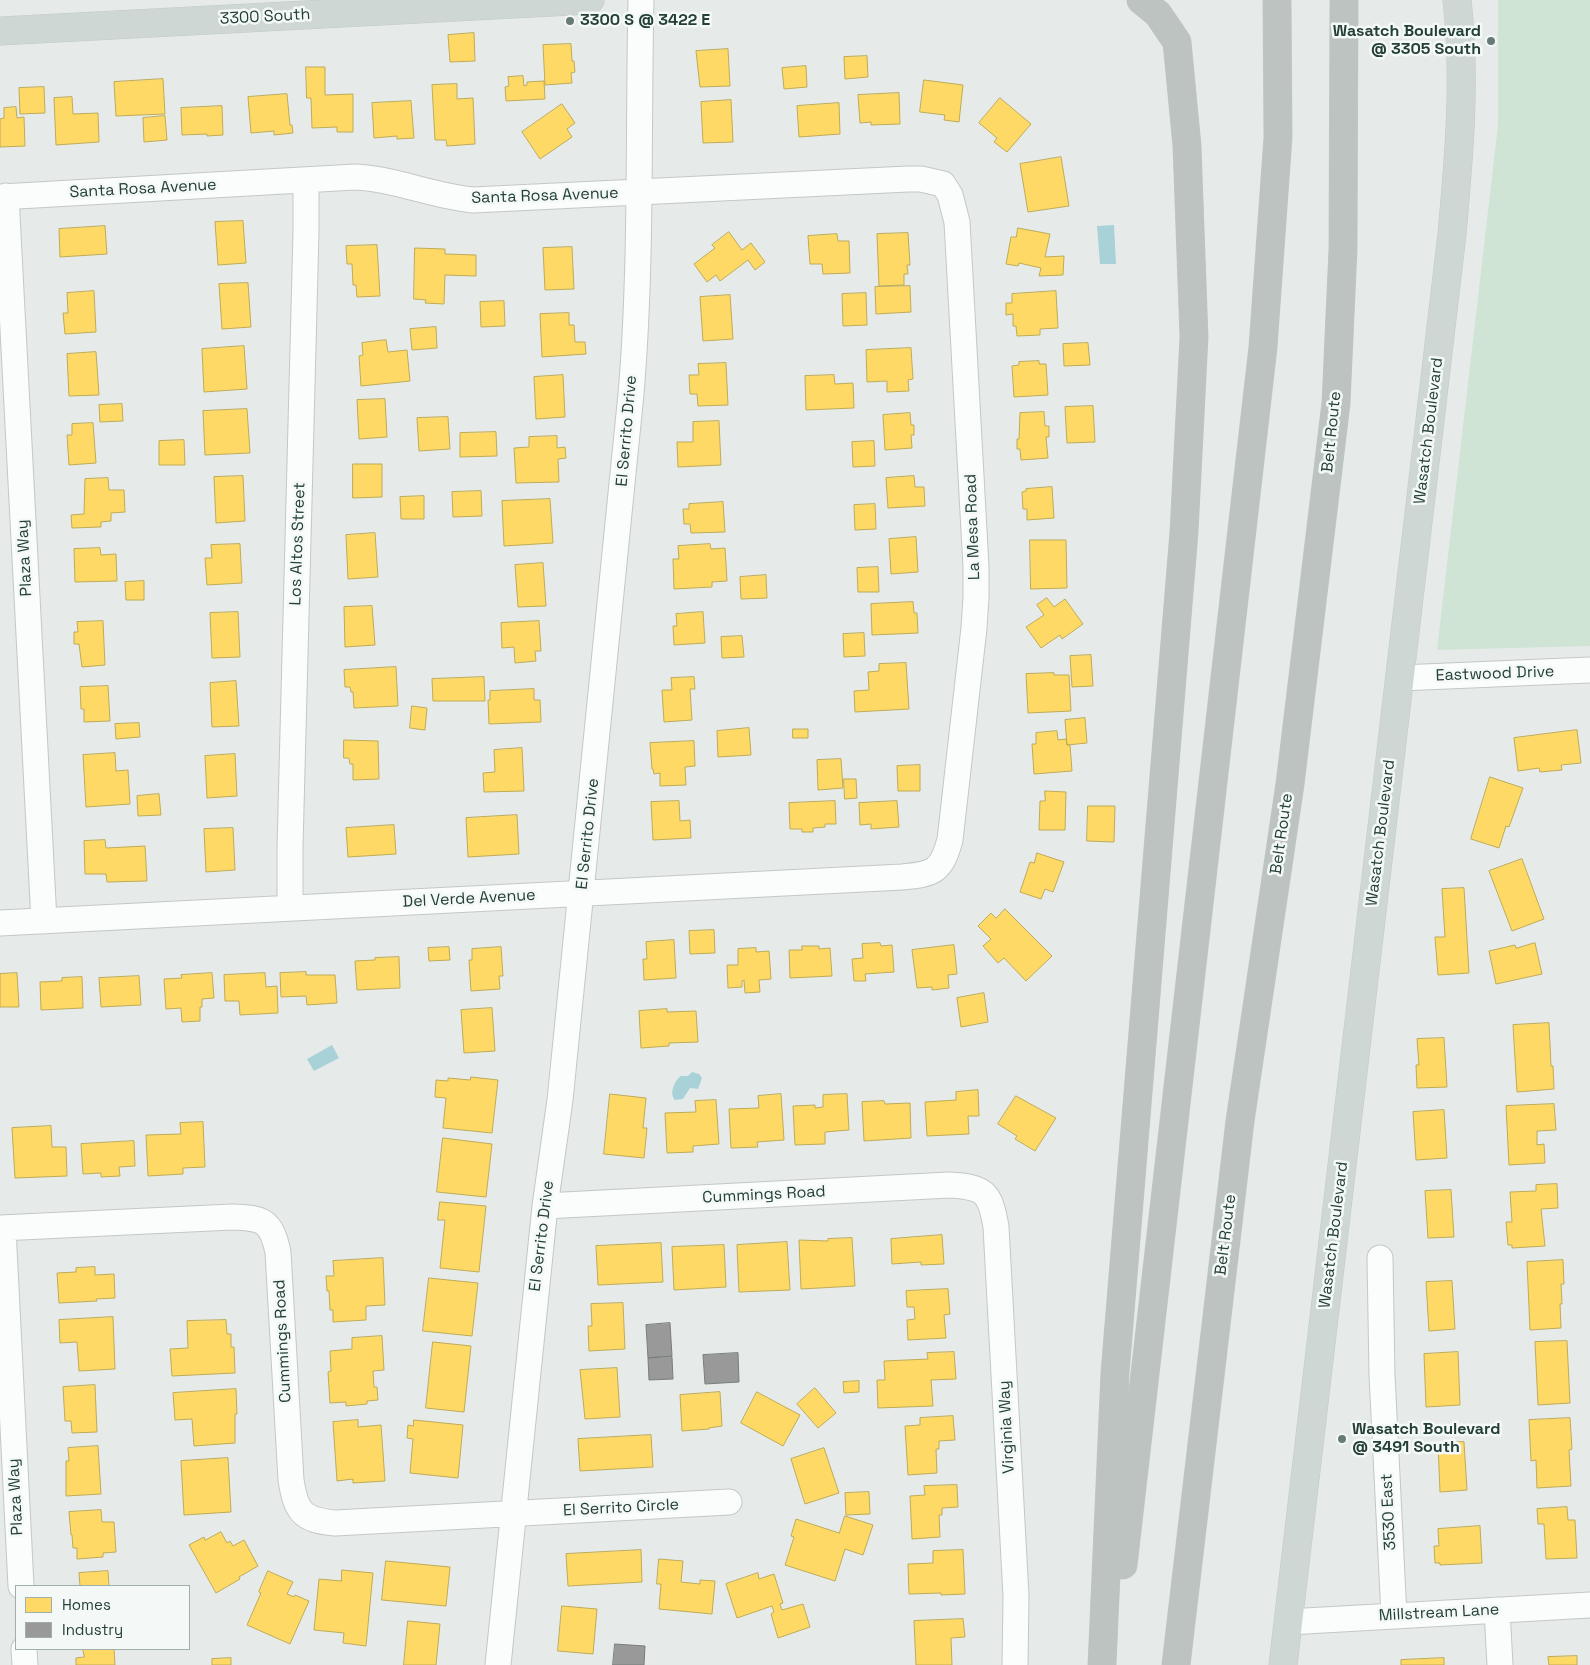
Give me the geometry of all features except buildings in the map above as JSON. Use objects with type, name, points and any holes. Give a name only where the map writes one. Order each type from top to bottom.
[{"type":"highway","points":[[1102,1665],[1115,1373],[1183,542],[1194,338],[1187,146],[1177,42],[1158,14],[1141,0]]},
{"type":"highway","points":[[1112,1665],[1263,347],[1278,137],[1277,0]]},
{"type":"highway","name":"Belt Route","points":[[1176,1665],[1240,1122],[1290,784],[1336,403],[1343,249],[1344,0]]},
{"type":"main road","name":"3300 South","points":[[0,31],[590,0]]},
{"type":"main road","name":"Wasatch Boulevard","points":[[1283,1665],[1443,314],[1460,154],[1461,75],[1456,0]]},
{"type":"street","name":"El Serrito Drive","points":[[498,1665],[545,1206],[560,1100],[582,893],[634,361],[639,192],[641,0]]},
{"type":"street","name":"Santa Rosa Avenue","points":[[3,196],[355,177],[384,180],[441,195],[473,200],[915,179],[943,184]]},
{"type":"street","name":"Los Altos Street","points":[[290,908],[306,180]]},
{"type":"street","name":"La Mesa Road","points":[[937,869],[943,860],[950,840],[976,597],[957,222],[950,195],[943,184]]},
{"type":"street","name":"Plaza Way","points":[[3,196],[44,921]]},
{"type":"street","name":"Eastwood Drive","points":[[1400,678],[1590,670]]},
{"type":"street","name":"Del Verde Avenue","points":[[0,923],[902,877],[937,869]]},
{"type":"street","name":"Cummings Road","points":[[545,1206],[949,1185],[972,1187],[983,1191]]},
{"type":"street","name":"Virginia Way","points":[[983,1191],[992,1207],[996,1226],[1016,1596],[1015,1665]]},
{"type":"street","name":"Cummings Road","points":[[1,1228],[232,1217],[256,1219],[267,1224],[272,1232],[278,1252],[291,1480],[300,1512],[322,1522],[335,1523],[513,1515]]},
{"type":"street","name":"Plaza Way","points":[[1,1228],[21,1585]]},
{"type":"street","name":"3530 East","points":[[1380,1258],[1382,1375],[1394,1616]]},
{"type":"street","name":"El Serrito Circle","points":[[513,1515],[728,1502]]},
{"type":"street","name":"Millstream Lane","points":[[1288,1622],[1590,1604]]},
{"type":"street","points":[[1497,1610],[1500,1665]]},
{"type":"street","points":[[24,1650],[25,1665]]},
{"type":"green space","points":[[1498,0],[1590,0],[1590,646],[1437,650],[1498,125]]},
{"type":"water","points":[[1114,225],[1116,264],[1100,264],[1097,226]]},
{"type":"water","points":[[332,1045],[339,1058],[314,1071],[307,1059]]},
{"type":"water","points":[[692,1072],[699,1074],[702,1078],[698,1089],[690,1088],[683,1099],[675,1100],[672,1091],[676,1081],[681,1076],[688,1076]]},
{"type":"place","name":"3300 S @ 3422 E","points":[[570,21]]},
{"type":"place","name":"Wasatch Boulevard @ 3305 South","points":[[1491,41]]},
{"type":"place","name":"Wasatch Boulevard @ 3491 South","points":[[1342,1439]]}]
